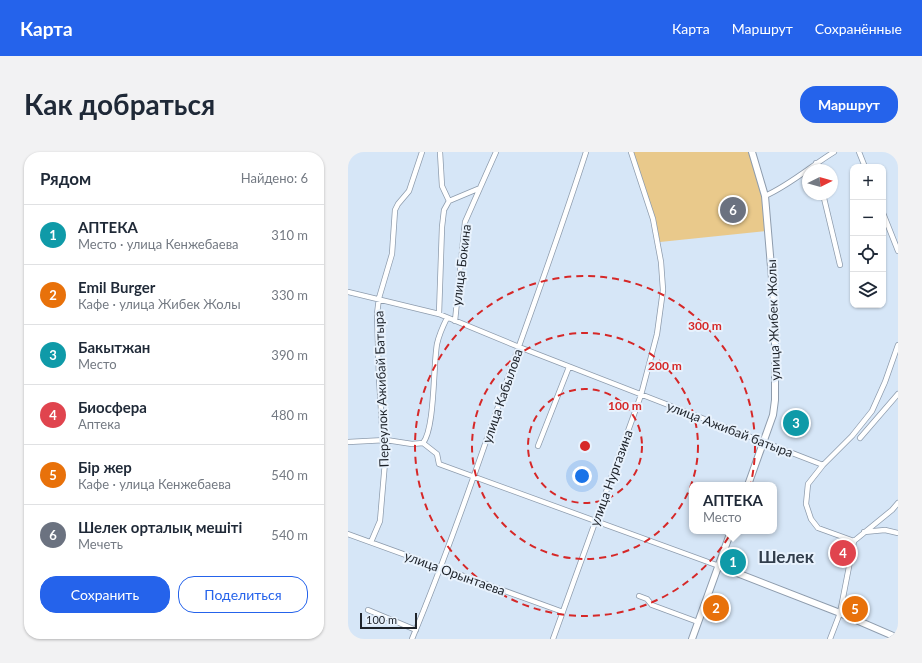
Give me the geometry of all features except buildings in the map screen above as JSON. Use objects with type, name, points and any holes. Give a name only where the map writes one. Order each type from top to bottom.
[{"type":"main road","name":"улица Жибек Жолы","points":[[749,482],[773,415],[775,400],[775,314],[765,196],[752,152]]},
{"type":"main road","points":[[692,639],[730,534]]},
{"type":"main road","points":[[718,566],[840,613],[898,638]]},
{"type":"street","name":"Переулок Ажибай Батыра","points":[[371,542],[380,521],[384,491],[386,440],[382,426],[379,378],[377,314],[379,298],[392,254],[395,210],[398,204],[408,193],[422,152]]},
{"type":"street","points":[[433,152],[440,152],[442,186],[449,201],[480,188]]},
{"type":"street","name":"улица Бокина","points":[[455,321],[465,222],[496,152]]},
{"type":"street","name":"улица Кабылова","points":[[412,639],[474,476],[567,214],[586,152]]},
{"type":"street","name":"улица Нургазина","points":[[553,639],[641,395],[657,334],[663,290],[661,262],[653,219],[631,152]]},
{"type":"street","points":[[765,196],[784,187],[816,163],[834,152]]},
{"type":"street","points":[[859,152],[864,164]]},
{"type":"street","points":[[824,200],[840,265]]},
{"type":"street","name":"улица Бокина","points":[[439,314],[442,226],[444,210],[449,201]]},
{"type":"street","points":[[886,221],[898,251]]},
{"type":"street","name":"улица Ажибай батыра","points":[[348,292],[379,298],[384,301],[439,314],[569,367],[823,465]]},
{"type":"street","name":"улица Бокина","points":[[423,443],[429,431],[437,343],[447,318]]},
{"type":"street","points":[[854,541],[818,528],[811,519],[806,504],[808,484],[823,465],[852,436],[872,411],[885,382],[898,345]]},
{"type":"street","points":[[538,446],[569,367]]},
{"type":"street","points":[[860,438],[898,394]]},
{"type":"street","points":[[348,442],[386,440],[412,444],[423,443],[437,454],[439,464],[718,566]]},
{"type":"street","points":[[830,639],[840,613],[854,541],[892,510],[898,503]]},
{"type":"street","points":[[864,532],[884,530],[898,533]]},
{"type":"street","name":"улица Орынтаева","points":[[348,534],[563,612]]},
{"type":"street","points":[[639,596],[647,599],[652,605],[698,622]]},
{"type":"street","points":[[368,610],[416,630]]},
{"type":"shaded area","points":[[632,152],[749,152],[763,196],[766,231],[660,242]]},
{"type":"place","name":"Шелек орталық мешіті","points":[[733,210]]},
{"type":"place","name":"Бакытжан","points":[[796,423]]},
{"type":"place","name":"Биосфера","points":[[843,553]]},
{"type":"place","name":"АПТЕКА","points":[[733,562]]},
{"type":"place","name":"Emil Burger","points":[[716,608]]},
{"type":"place","name":"Бір жер","points":[[855,609]]},
{"type":"district","name":"Шелек","points":[[786,556]]}]
